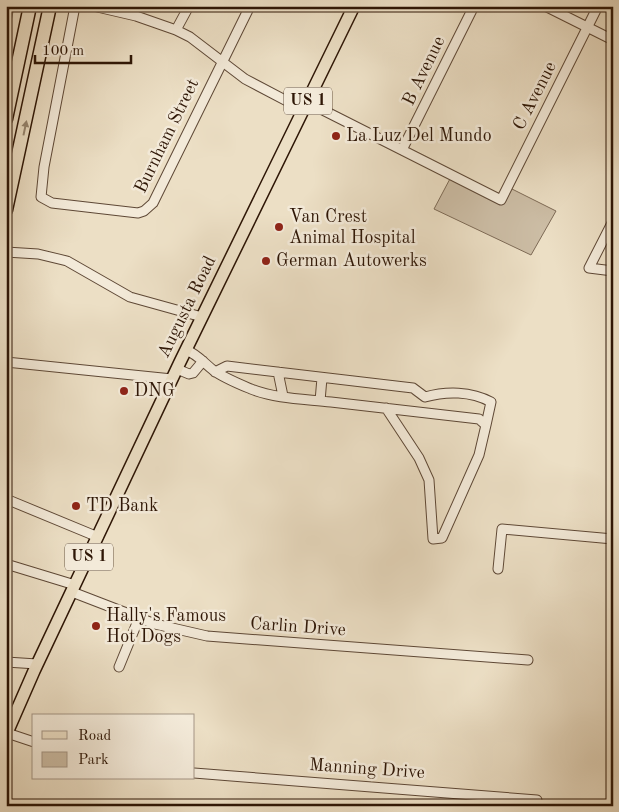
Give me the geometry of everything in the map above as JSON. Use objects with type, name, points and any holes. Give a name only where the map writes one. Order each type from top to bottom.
[{"type":"highway","points":[[6,119],[30,6]]},
{"type":"highway","points":[[6,210],[50,6]]},
{"type":"main road","name":"Augusta Road","points":[[7,734],[37,664],[174,374],[354,6]]},
{"type":"street","points":[[6,21],[9,6]]},
{"type":"street","name":"Burnham Street","points":[[75,6],[44,168],[41,197],[52,203],[132,213],[144,211],[149,207],[250,6]]},
{"type":"street","points":[[94,6],[136,16],[176,30],[245,79],[402,150]]},
{"type":"street","points":[[176,30],[189,6]]},
{"type":"street","name":"B Avenue","points":[[402,150],[474,6]]},
{"type":"street","points":[[545,6],[613,40]]},
{"type":"street","name":"C Avenue","points":[[402,150],[501,200],[598,6]]},
{"type":"street","points":[[613,221],[589,268],[613,271]]},
{"type":"street","points":[[6,252],[38,254],[68,260],[130,297],[202,317]]},
{"type":"street","points":[[186,350],[195,353],[215,372],[252,390],[320,401],[479,419],[486,425]]},
{"type":"street","points":[[7,364],[193,374],[202,361]]},
{"type":"street","points":[[215,372],[227,366],[413,388],[425,398]]},
{"type":"street","points":[[278,372],[283,396]]},
{"type":"street","points":[[320,401],[322,378]]},
{"type":"street","points":[[386,408],[419,458],[429,480],[433,539],[442,538],[479,455],[491,402],[483,397],[456,393],[436,394],[425,398]]},
{"type":"street","points":[[423,412],[425,398]]},
{"type":"street","points":[[6,499],[98,537]]},
{"type":"street","points":[[498,569],[502,529],[613,539]]},
{"type":"street","name":"Carlin Drive","points":[[6,564],[74,588],[139,618],[183,632],[207,636],[528,660]]},
{"type":"street","points":[[119,667],[139,618]]},
{"type":"street","points":[[6,662],[37,664]]},
{"type":"street","points":[[7,734],[32,741]]},
{"type":"street","name":"Manning Drive","points":[[195,773],[537,800]]},
{"type":"green space","points":[[452,175],[501,200],[508,187],[556,211],[531,255],[434,209]]},
{"type":"place","name":"La Luz Del Mundo","points":[[336,136]]},
{"type":"place","name":"Van Crest Animal Hospital","points":[[279,227]]},
{"type":"place","name":"German Autowerks","points":[[266,261]]},
{"type":"place","name":"DNG","points":[[124,391]]},
{"type":"place","name":"TD Bank","points":[[76,506]]},
{"type":"place","name":"Hally's Famous Hot Dogs","points":[[96,626]]}]
